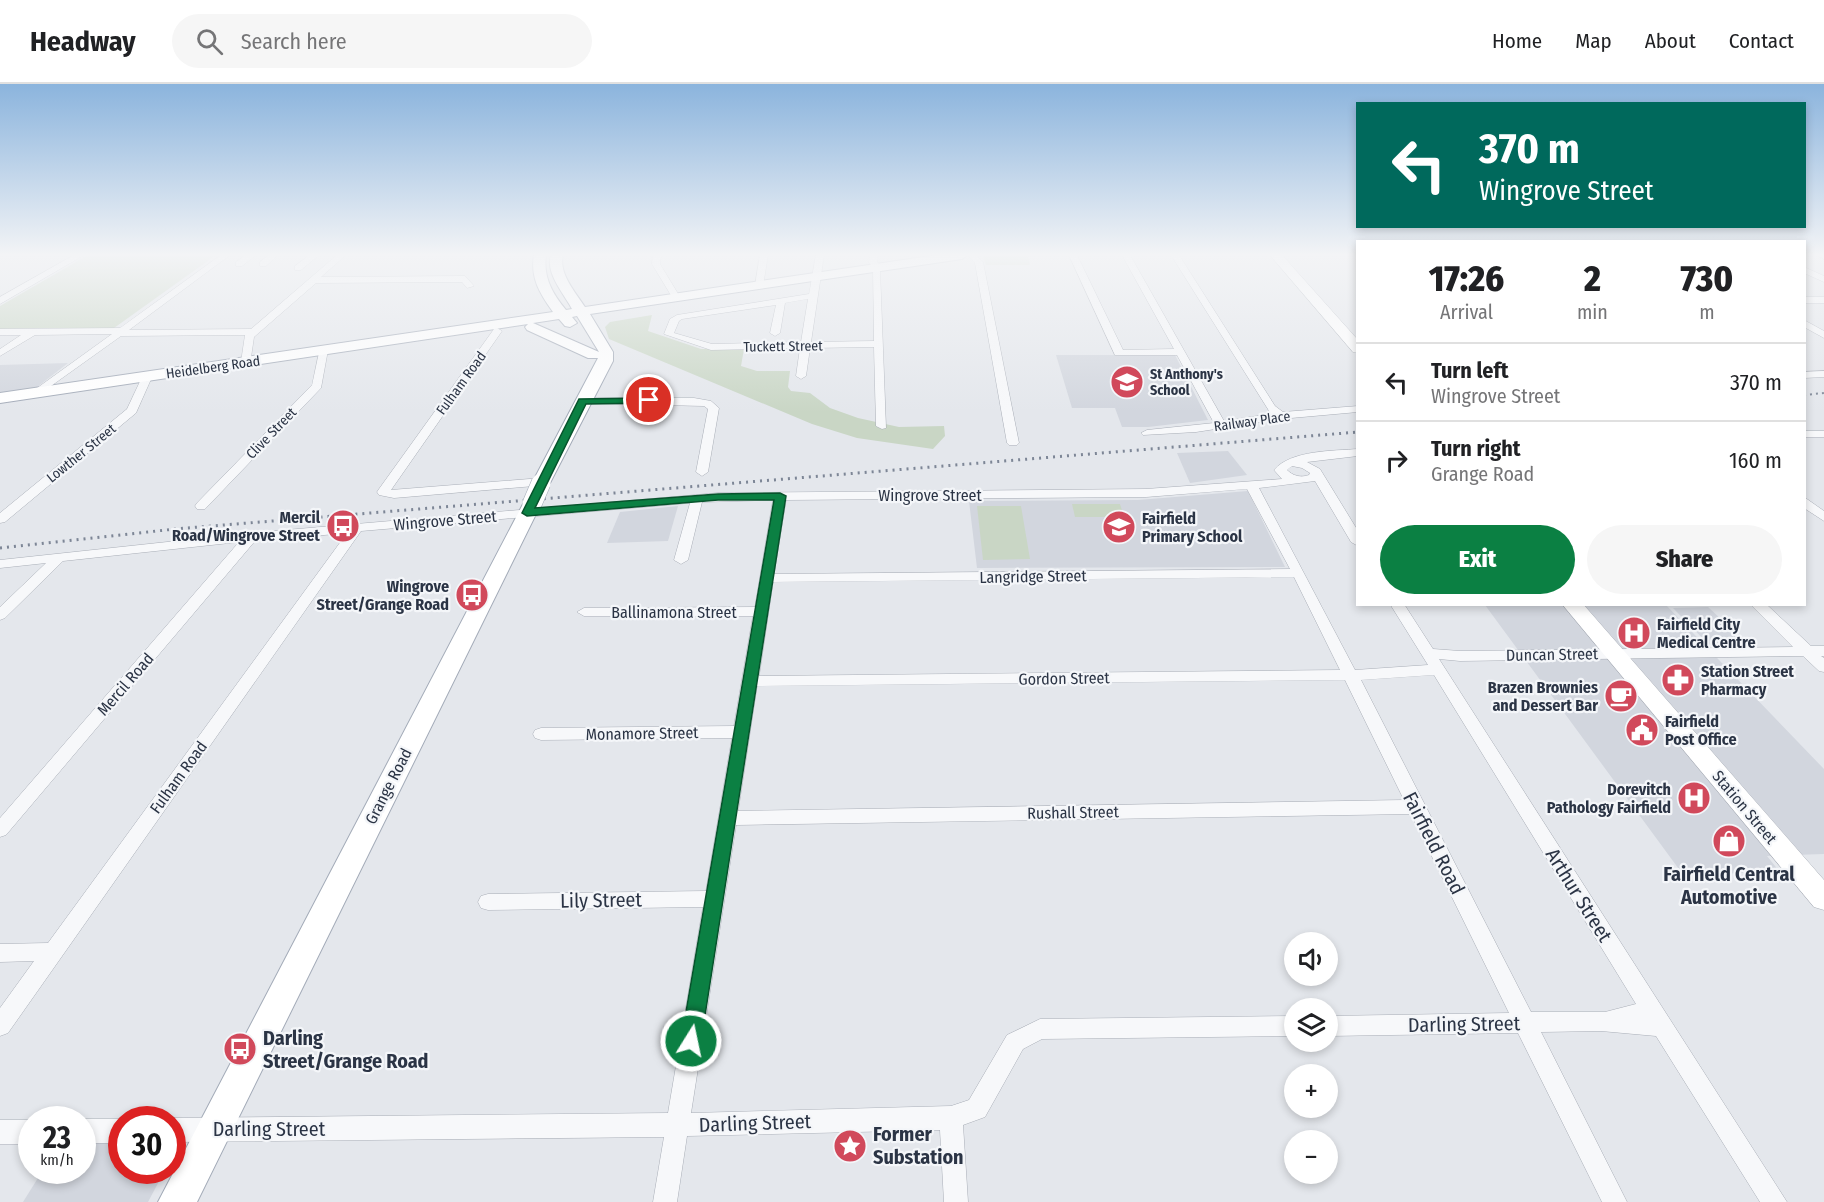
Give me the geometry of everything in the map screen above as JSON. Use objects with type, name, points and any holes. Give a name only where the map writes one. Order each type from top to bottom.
[{"type":"main road","points":[[558,307],[596,363]]},
{"type":"main road","points":[[579,307],[585,315]]},
{"type":"main road","name":"Heidelberg Road","points":[[585,315],[607,307]]},
{"type":"main road","name":"Heidelberg Road","points":[[0,398],[323,350],[503,327],[562,314],[585,315],[638,307]]},
{"type":"main road","points":[[1322,307],[1356,347]]},
{"type":"main road","name":"Heidelberg Road","points":[[503,327],[532,327],[562,314]]},
{"type":"main road","name":"Grange Road","points":[[177,1202],[542,483],[582,401],[596,363],[605,360],[606,352],[585,315]]},
{"type":"main road","points":[[532,327],[596,363]]},
{"type":"main road","name":"Station Street","points":[[1574,606],[1824,899]]},
{"type":"street","points":[[37,393],[152,307]]},
{"type":"street","points":[[246,362],[249,336],[281,307]]},
{"type":"street","name":"Tuckett Street","points":[[743,307],[677,318],[669,334],[711,347],[879,344]]},
{"type":"street","points":[[775,333],[780,307]]},
{"type":"street","points":[[801,376],[811,307]]},
{"type":"street","points":[[878,307],[882,426]]},
{"type":"street","points":[[988,307],[1013,443]]},
{"type":"street","points":[[1097,307],[1119,353],[1180,352]]},
{"type":"street","points":[[1155,307],[1221,425]]},
{"type":"street","points":[[1208,307],[1271,408],[1280,416]]},
{"type":"street","points":[[1806,324],[1824,335]]},
{"type":"street","name":"Fulham Road","points":[[503,327],[383,491],[385,493],[542,483]]},
{"type":"street","points":[[0,332],[253,332]]},
{"type":"street","points":[[0,353],[32,332]]},
{"type":"street","name":"Clive Street","points":[[201,507],[317,386],[323,350]]},
{"type":"street","points":[[1806,375],[1824,374]]},
{"type":"street","name":"Lowther Street","points":[[0,519],[132,411],[147,376]]},
{"type":"street","points":[[582,401],[694,400],[707,403],[714,408],[702,472]]},
{"type":"street","name":"Railway Place","points":[[1147,433],[1280,416],[1356,409]]},
{"type":"street","points":[[1806,434],[1824,434]]},
{"type":"street","name":"Wingrove Street","points":[[1256,491],[1281,473],[1283,465],[1312,456],[1356,452]]},
{"type":"street","name":"Wingrove Street","points":[[0,564],[529,508],[780,496],[1256,491],[1308,476],[1314,460],[1332,455]]},
{"type":"street","points":[[1293,463],[1329,497],[1356,539]]},
{"type":"street","points":[[1281,473],[1289,478],[1308,476]]},
{"type":"street","name":"Fairfield Road","points":[[1256,491],[1615,1202]]},
{"type":"street","points":[[665,1202],[780,496]]},
{"type":"street","points":[[681,560],[697,499]]},
{"type":"street","points":[[1806,503],[1824,517]]},
{"type":"street","name":"Fulham Road","points":[[0,1026],[357,528]]},
{"type":"street","name":"Mercil Road","points":[[0,830],[250,537]]},
{"type":"street","points":[[0,615],[61,556]]},
{"type":"street","name":"Langridge Street","points":[[767,578],[1299,573]]},
{"type":"street","name":"Arthur Street","points":[[1398,606],[1433,665],[1768,1196]]},
{"type":"street","points":[[1759,606],[1824,667]]},
{"type":"street","name":"Ballinamona Street","points":[[585,612],[763,611]]},
{"type":"street","name":"Duncan Street","points":[[1433,665],[1460,656],[1824,651]]},
{"type":"street","name":"Gordon Street","points":[[751,681],[1350,675],[1376,674],[1433,665]]},
{"type":"street","name":"Monamore Street","points":[[541,734],[742,732]]},
{"type":"street","name":"Rushall Street","points":[[729,818],[1416,807]]},
{"type":"street","name":"Lily Street","points":[[488,902],[714,899]]},
{"type":"street","points":[[0,953],[52,952]]},
{"type":"street","name":"Darling Street","points":[[1338,1026],[1601,1021],[1638,1026],[1658,1020]]},
{"type":"street","name":"Darling Street","points":[[186,1130],[677,1125],[951,1118],[976,1109],[1015,1042],[1040,1029],[1284,1026]]},
{"type":"street","points":[[951,1118],[956,1202]]},
{"type":"street","points":[[0,1132],[18,1132]]},
{"type":"shaded area","name":"St Anthony's School","points":[[1056,355],[1175,355],[1208,420],[1148,427],[1122,427],[1115,408],[1072,408]]},
{"type":"shaded area","points":[[68,363],[32,391],[0,395],[0,365]]},
{"type":"shaded area","name":"Fairfield Primary School","points":[[1228,451],[1247,475],[1190,483],[1177,453]]},
{"type":"shaded area","name":"Fairfield Primary School","points":[[1248,491],[1285,567],[977,568],[969,501],[1138,500]]},
{"type":"shaded area","points":[[678,506],[668,541],[607,543],[620,512]]},
{"type":"shaded area","points":[[1486,606],[1667,606],[1824,769],[1824,854],[1767,856],[1779,871],[1684,876]]},
{"type":"shaded area","points":[[1708,607],[1747,644],[1709,645],[1673,608]]},
{"type":"shaded area","points":[[96,1142],[108,1142],[108,1184],[158,1184],[148,1202],[23,1202],[34,1184],[96,1184]]},
{"type":"green space","points":[[0,307],[143,307],[114,328],[0,329]]},
{"type":"green space","points":[[652,315],[648,331],[701,349],[744,349],[741,366],[757,371],[790,371],[788,387],[791,391],[810,393],[830,408],[858,418],[899,427],[944,426],[945,436],[933,449],[857,438],[812,424],[609,339],[605,327],[610,322]]},
{"type":"green space","points":[[1072,504],[1120,504],[1124,517],[1075,517]]},
{"type":"green space","points":[[977,506],[1021,506],[1030,559],[983,560]]},
{"type":"railway","points":[[1806,395],[1824,393]]},
{"type":"railway","points":[[0,548],[175,529],[1356,432]]},
{"type":"place","name":"St Anthony's School","points":[[1127,382]]},
{"type":"place","name":"Mercil Road/Wingrove Street","points":[[343,526]]},
{"type":"place","name":"Fairfield Primary School","points":[[1119,527]]},
{"type":"place","name":"Wingrove Street/Grange Road","points":[[472,595]]},
{"type":"place","name":"Fairfield City Medical Centre","points":[[1634,633]]},
{"type":"place","name":"Station Street Pharmacy","points":[[1678,680]]},
{"type":"place","name":"Brazen Brownies and Dessert Bar","points":[[1621,696]]},
{"type":"place","name":"Fairfield Post Office","points":[[1642,730]]},
{"type":"place","name":"Dorevitch Pathology Fairfield","points":[[1694,798]]},
{"type":"place","name":"Fairfield Central Automotive","points":[[1729,841]]},
{"type":"place","name":"Darling Street/Grange Road","points":[[240,1049]]},
{"type":"place","name":"Former Substation","points":[[850,1146]]},
{"type":"route","points":[[649,400],[582,401],[527,513],[718,497],[780,496],[691,1041]]}]
